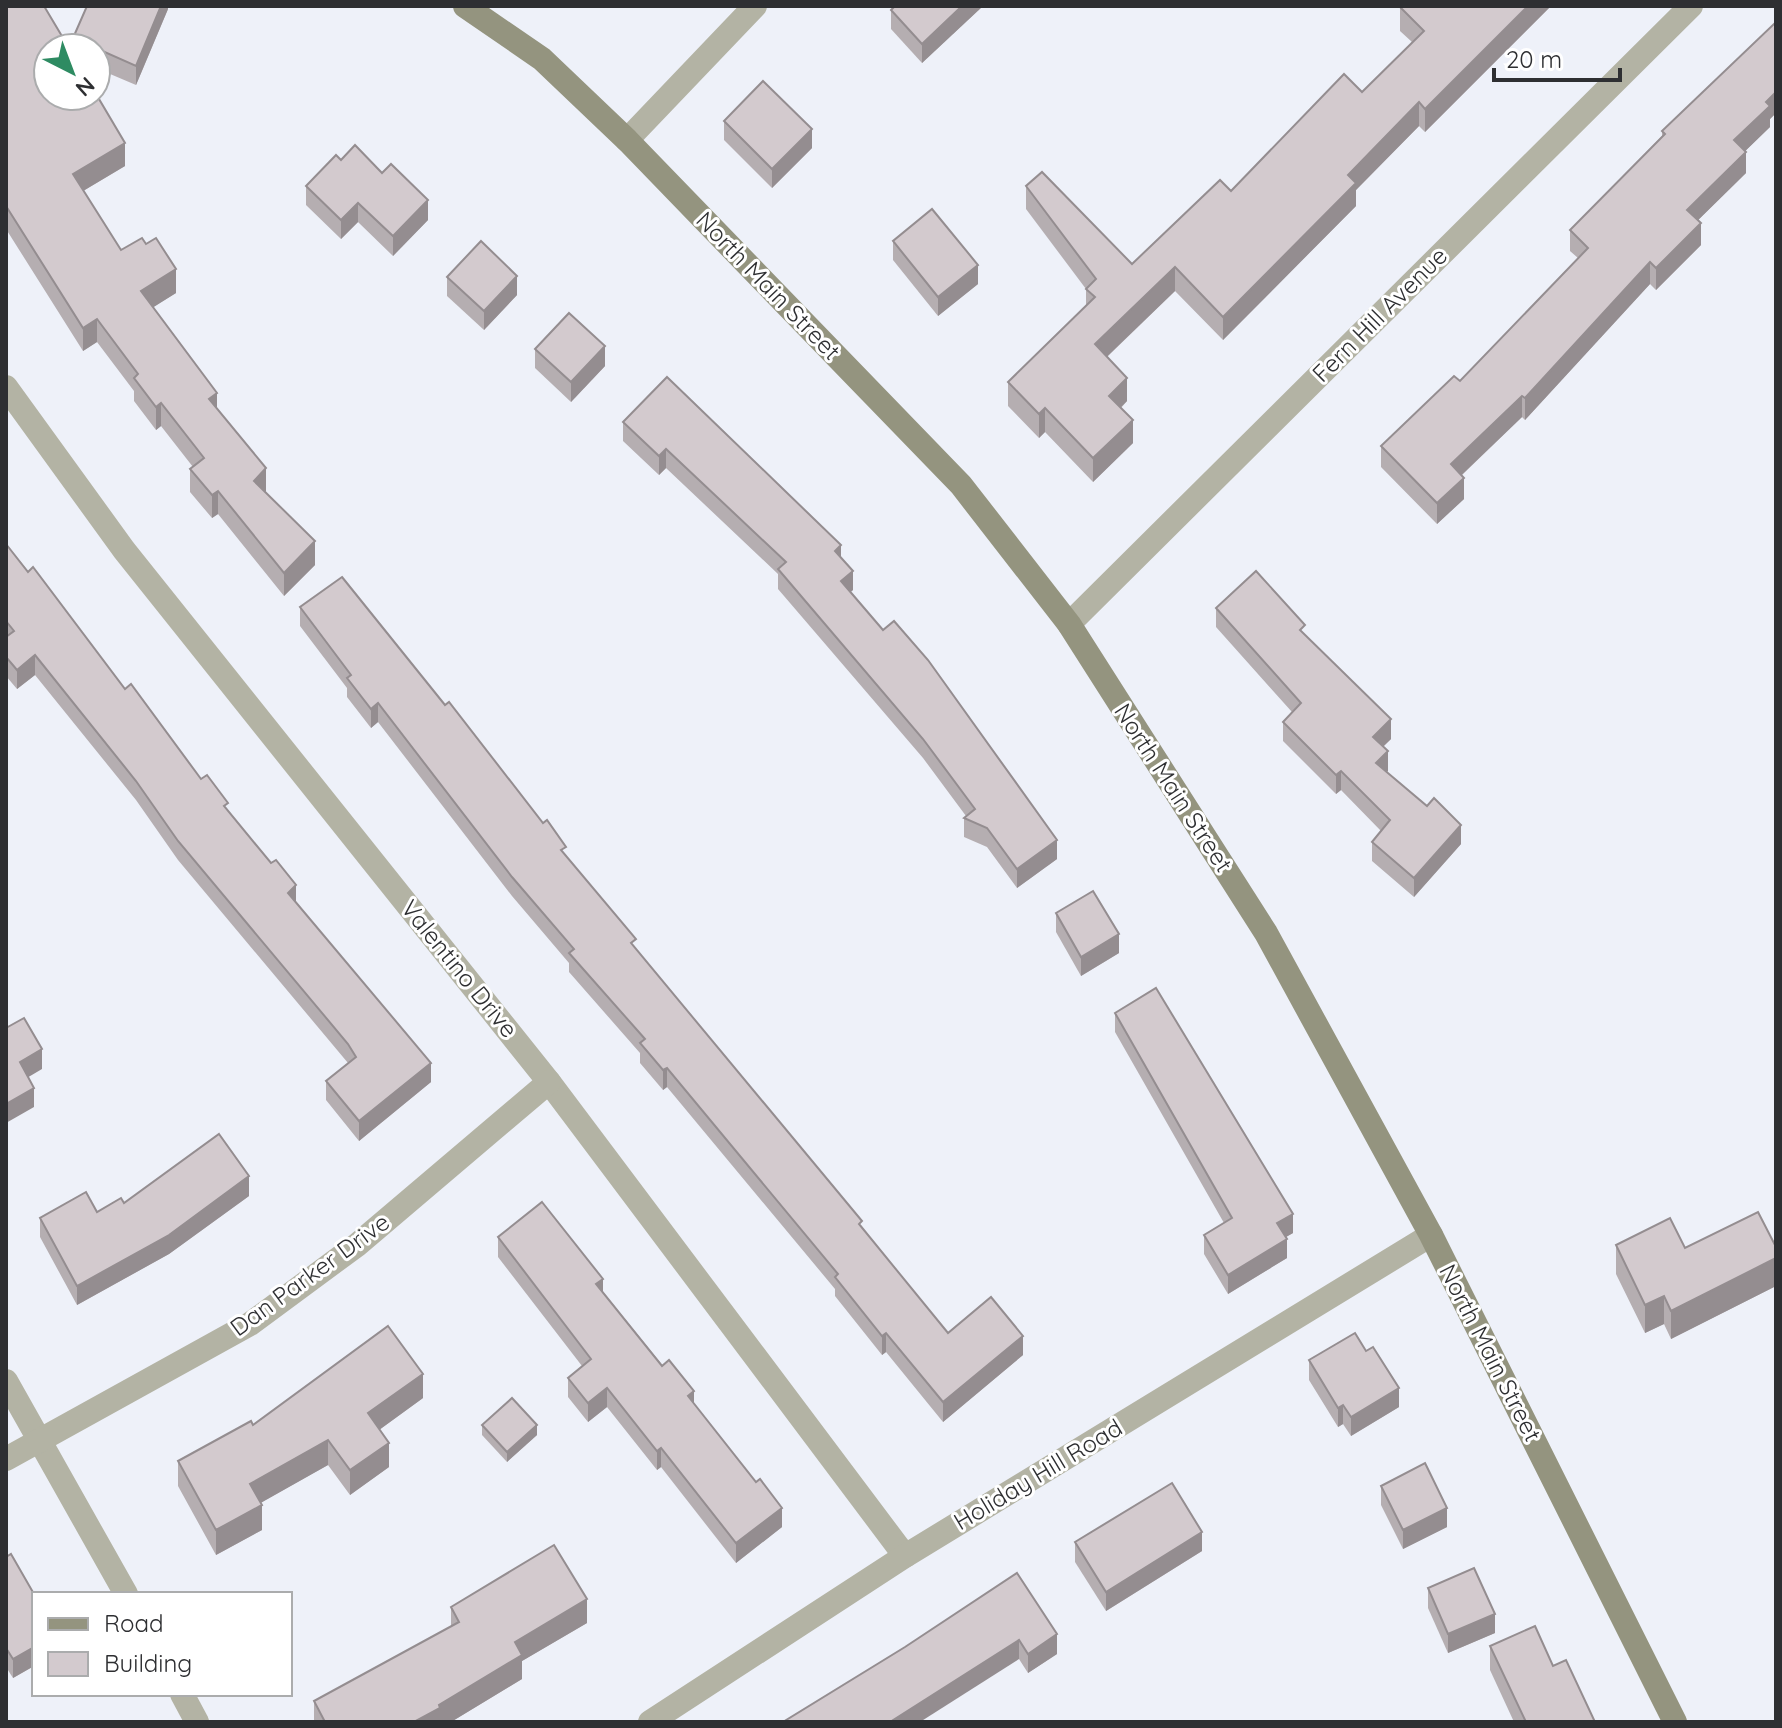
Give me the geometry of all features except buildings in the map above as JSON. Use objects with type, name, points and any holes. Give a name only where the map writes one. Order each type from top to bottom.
[{"type":"main road","name":"North Main Street","points":[[465,6],[542,59],[627,140],[961,485],[1069,624],[1266,933],[1431,1235],[1675,1722]]},
{"type":"street","points":[[627,140],[755,6]]},
{"type":"street","name":"Fern Hill Avenue","points":[[1069,624],[1691,6]]},
{"type":"street","name":"Valentino Drive","points":[[6,387],[124,550],[549,1082],[905,1556]]},
{"type":"street","name":"Dan Parker Drive","points":[[6,1459],[250,1324],[357,1245],[549,1082]]},
{"type":"street","name":"Holiday Hill Road","points":[[650,1722],[905,1556],[1431,1235]]},
{"type":"street","points":[[6,1381],[125,1592]]},
{"type":"street","points":[[183,1696],[197,1722]]}]
